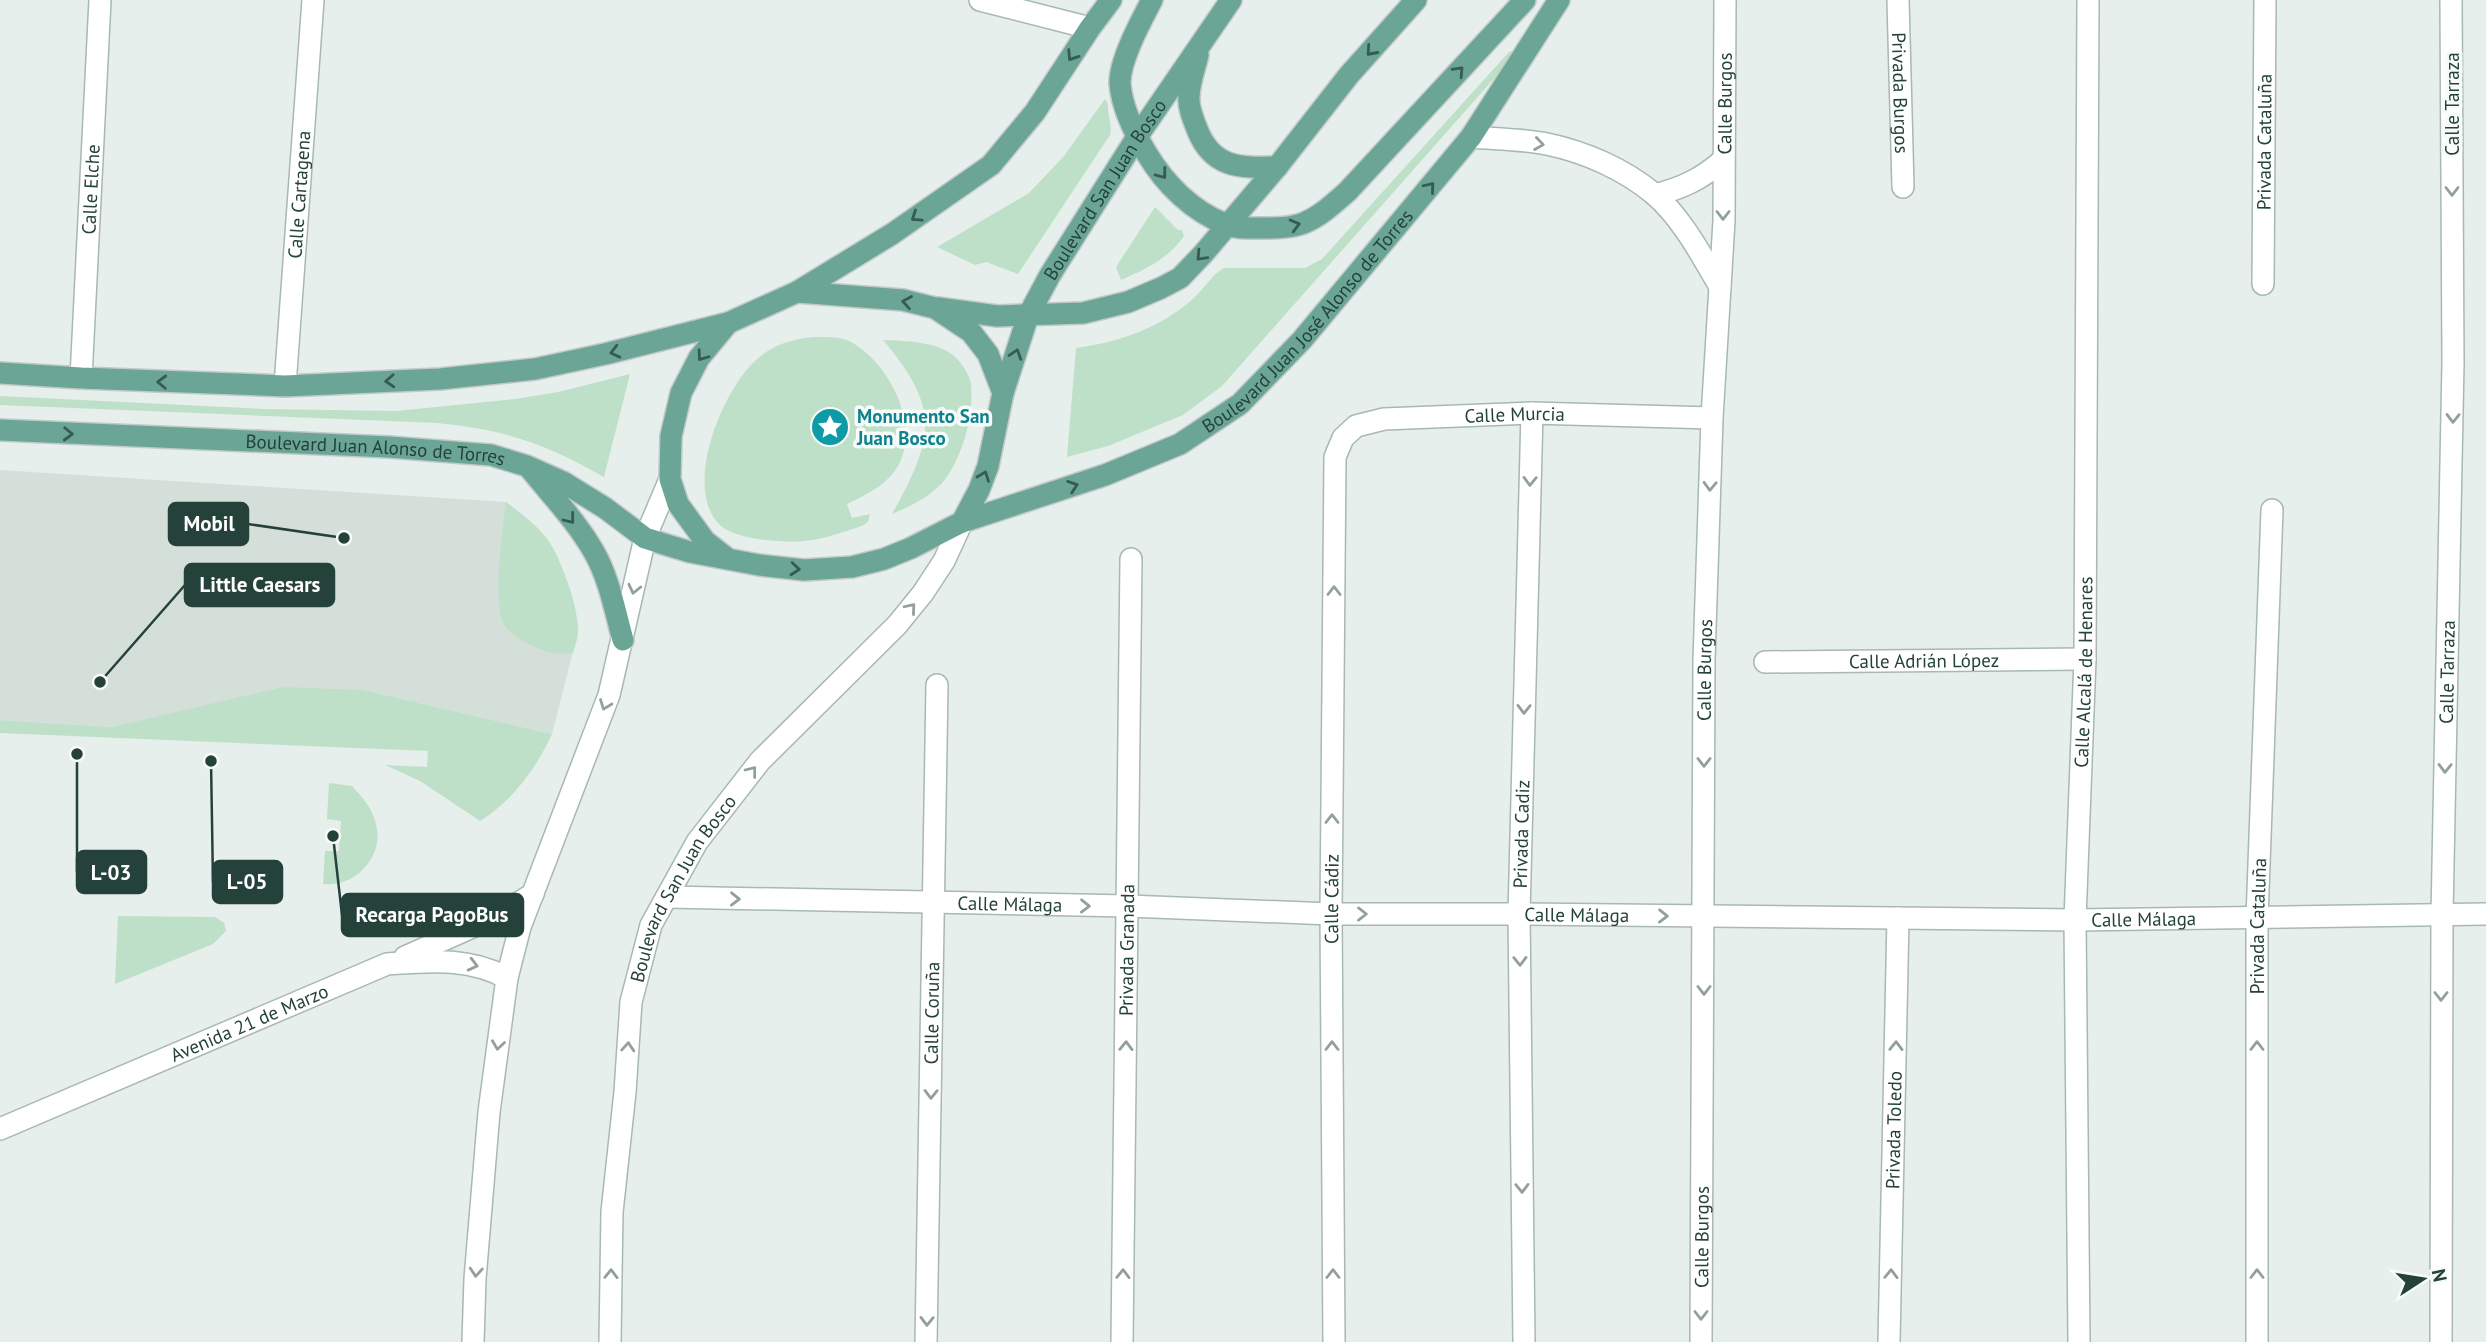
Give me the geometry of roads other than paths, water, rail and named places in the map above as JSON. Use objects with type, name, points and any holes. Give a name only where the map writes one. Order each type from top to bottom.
[{"type":"main road","points":[[0,373],[285,386],[440,379],[535,369],[605,355],[728,323],[797,292],[892,234],[991,165],[1035,112],[1111,0]]},
{"type":"main road","points":[[1152,0],[1126,54],[1120,83],[1137,137],[1151,160],[1181,196],[1200,211],[1227,225],[1283,228],[1320,215],[1347,192],[1525,0]]},
{"type":"main road","name":"Boulevard San Juan Bosco","points":[[961,522],[988,467],[1003,393],[1028,316],[1050,275],[1137,137],[1231,0]]},
{"type":"main road","points":[[797,292],[903,300],[936,308],[997,316],[1099,311],[1152,293],[1180,278],[1203,254],[1277,167],[1349,75],[1416,0]]},
{"type":"main road","name":"Boulevard Juan José Alonso de Torres","points":[[728,559],[804,570],[852,567],[884,559],[961,522],[1105,475],[1180,444],[1240,404],[1302,341],[1471,137],[1559,0]]},
{"type":"main road","points":[[1201,42],[1189,98],[1200,137],[1217,158],[1227,164],[1248,168],[1277,167]]},
{"type":"main road","points":[[936,308],[971,332],[988,354],[1003,393]]},
{"type":"main road","points":[[728,323],[699,358],[681,393],[671,436],[670,479],[678,504],[705,541],[728,559]]},
{"type":"main road","name":"Boulevard Juan Alonso de Torres","points":[[0,430],[389,447],[491,455],[527,466],[584,495],[645,538],[690,552],[728,559]]},
{"type":"main road","points":[[527,466],[595,553],[623,639]]},
{"type":"street","name":"Calle Elche","points":[[81,378],[100,0]]},
{"type":"street","name":"Calle Cartagena","points":[[285,386],[313,0]]},
{"type":"street","points":[[980,0],[1090,28]]},
{"type":"street","name":"Calle Burgos","points":[[1701,1342],[1704,660],[1712,418],[1724,221],[1725,0]]},
{"type":"street","name":"Privada Burgos","points":[[1898,0],[1903,187]]},
{"type":"street","name":"Calle Alcalá de Henares","points":[[2080,1342],[2075,920],[2085,659],[2088,0]]},
{"type":"street","name":"Privada Cataluña","points":[[2263,285],[2265,0]]},
{"type":"street","name":"Calle Tarraza","points":[[2441,1342],[2442,915],[2454,363],[2451,0]]},
{"type":"street","points":[[1471,137],[1545,144],[1590,156],[1655,195],[1681,224],[1720,287]]},
{"type":"street","points":[[1655,195],[1695,182],[1723,160]]},
{"type":"street","name":"Calle Murcia","points":[[1335,457],[1343,439],[1356,426],[1384,419],[1532,413],[1712,418]]},
{"type":"street","name":"Privada Cadiz","points":[[1524,1342],[1519,914],[1532,413]]},
{"type":"street","name":"Calle Cádiz","points":[[1334,1342],[1331,914],[1335,457]]},
{"type":"street","points":[[473,1342],[475,1279],[489,1112],[507,978],[520,927],[609,695],[645,538],[670,479]]},
{"type":"street","name":"Privada Cataluña","points":[[2257,1342],[2257,919],[2272,510]]},
{"type":"street","name":"Boulevard San Juan Bosco","points":[[610,1342],[612,1212],[625,1092],[631,1002],[651,925],[697,842],[760,761],[897,625],[944,561],[961,522]]},
{"type":"street","name":"Privada Granada","points":[[1122,1342],[1131,559]]},
{"type":"street","name":"Calle Adrián López","points":[[1765,662],[2085,659]]},
{"type":"street","name":"Calle Coruña","points":[[926,1342],[937,685]]},
{"type":"street","points":[[387,964],[497,916],[533,894]]},
{"type":"street","name":"Calle Málaga","points":[[667,897],[1128,906],[1331,914],[2075,920],[2486,914]]},
{"type":"street","name":"Privada Toledo","points":[[1889,1342],[1898,918]]},
{"type":"street","name":"Avenida 21 de Marzo","points":[[0,1129],[387,964],[437,960],[463,962],[492,970],[507,978]]},
{"type":"place","name":"Monumento San Juan Bosco","points":[[830,427]]},
{"type":"place","name":"Mobil","points":[[344,538]]},
{"type":"place","name":"Little Caesars","points":[[100,682]]},
{"type":"place","name":"L-03","points":[[77,754]]},
{"type":"place","name":"L-05","points":[[211,761]]},
{"type":"place","name":"Recarga PagoBus","points":[[333,836]]}]
